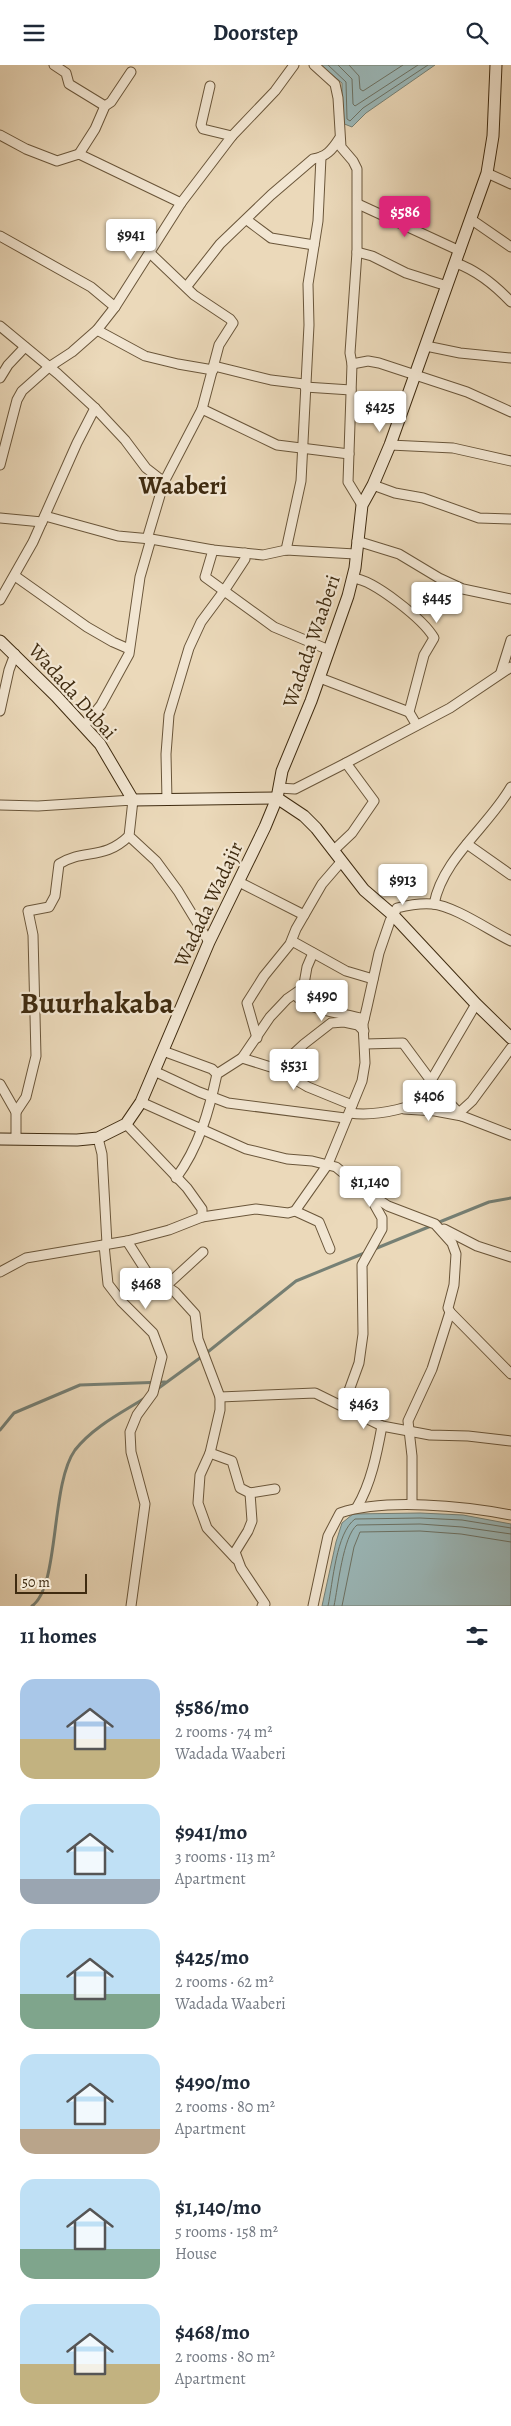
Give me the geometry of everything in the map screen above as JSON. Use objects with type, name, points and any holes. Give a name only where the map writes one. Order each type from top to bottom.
[{"type":"street","points":[[54,65],[66,73],[69,84],[105,106]]},
{"type":"street","points":[[0,465],[17,400],[22,391],[49,367],[72,352],[97,330],[115,307],[181,203],[232,136],[274,91],[294,65]]},
{"type":"street","points":[[314,65],[335,84],[338,98],[339,139],[341,147],[357,169],[357,252],[350,353],[352,363],[348,482],[362,505]]},
{"type":"street","name":"Wadada Waaberi","points":[[278,793],[282,771],[320,678],[353,578],[356,541],[362,505],[373,485],[390,445],[487,173],[493,136],[496,65]]},
{"type":"street","points":[[0,135],[26,149],[57,161],[79,154],[95,129],[105,106],[114,97],[131,72]]},
{"type":"street","points":[[210,86],[201,125],[203,129],[232,136]]},
{"type":"street","points":[[186,286],[220,244],[303,166],[329,152],[339,139]]},
{"type":"street","points":[[79,154],[181,203]]},
{"type":"street","points":[[286,551],[301,481],[309,325],[308,283],[320,201],[321,157]]},
{"type":"street","points":[[487,173],[511,184]]},
{"type":"street","points":[[358,204],[460,251]]},
{"type":"street","points":[[472,219],[511,247]]},
{"type":"street","points":[[247,220],[271,238],[314,245]]},
{"type":"street","points":[[0,236],[91,287],[115,307]]},
{"type":"street","points":[[357,252],[406,273],[447,287]]},
{"type":"street","points":[[84,726],[101,705],[126,659],[140,577],[164,483],[202,409],[219,345],[233,323],[226,315],[199,299],[150,253]]},
{"type":"street","points":[[456,263],[468,267],[492,283],[511,302]]},
{"type":"street","points":[[0,325],[96,408],[125,440],[146,468],[164,483]]},
{"type":"street","points":[[97,330],[145,356],[178,365],[213,368],[271,380],[351,390]]},
{"type":"street","points":[[0,378],[8,365],[25,347]]},
{"type":"street","points":[[426,347],[460,353],[511,358]]},
{"type":"street","points":[[352,363],[368,361],[416,375],[467,392],[511,412]]},
{"type":"street","points":[[0,599],[15,576],[44,519],[77,443],[96,408]]},
{"type":"street","points":[[202,409],[266,441],[303,450],[349,454]]},
{"type":"street","points":[[390,445],[453,448],[511,461]]},
{"type":"street","points":[[373,485],[395,493],[423,498],[479,518],[511,519]]},
{"type":"street","points":[[0,518],[44,519],[118,536],[149,539],[213,550],[263,555],[286,551],[356,554]]},
{"type":"street","points":[[356,541],[399,554],[439,578],[463,589],[511,599]]},
{"type":"street","points":[[213,550],[205,577],[274,627],[329,650]]},
{"type":"street","points":[[167,800],[168,715],[190,648],[201,622],[245,559],[245,553]]},
{"type":"street","points":[[15,576],[87,627],[113,643],[129,649]]},
{"type":"street","points":[[353,578],[364,580],[381,589],[434,638],[424,655],[409,712]]},
{"type":"street","points":[[501,672],[511,640]]},
{"type":"street","name":"Wadada Dubai","points":[[0,641],[15,654],[100,744],[132,800]]},
{"type":"street","points":[[0,711],[15,654]]},
{"type":"street","points":[[0,805],[38,806],[132,800],[167,800],[278,793],[295,789],[416,724],[450,708],[511,667]]},
{"type":"street","points":[[320,678],[409,712],[416,724]]},
{"type":"street","points":[[333,851],[352,833],[374,801],[346,763]]},
{"type":"street","points":[[434,904],[438,886],[467,844],[508,801],[511,787]]},
{"type":"street","points":[[278,793],[316,828],[364,890],[393,915],[476,1004],[511,1038]]},
{"type":"street","name":"Wadada Wadajir","points":[[0,1139],[98,1139],[126,1124],[141,1101],[209,942],[239,882],[278,793]]},
{"type":"street","points":[[16,1112],[26,1097],[36,1056],[33,935],[28,911],[50,907],[55,896],[59,864],[79,856],[102,854],[119,846],[129,836],[132,800]]},
{"type":"street","points":[[129,836],[156,861],[178,891],[209,942]]},
{"type":"street","points":[[467,844],[511,875]]},
{"type":"street","points":[[257,1038],[247,1003],[264,976],[292,941],[322,884],[341,862]]},
{"type":"street","points":[[239,882],[304,915]]},
{"type":"street","points":[[0,1272],[26,1258],[126,1241],[169,1230],[202,1217],[256,1209],[288,1213],[295,1211],[328,1164],[362,1081],[365,1044],[364,1019],[373,979],[393,915],[397,908],[414,904],[434,904],[467,917],[511,941]]},
{"type":"street","points":[[292,941],[346,971],[373,979]]},
{"type":"street","points":[[176,1178],[191,1155],[202,1129],[213,1098],[218,1074],[242,1058],[270,1017],[287,999],[295,995],[304,984],[307,967],[314,953]]},
{"type":"street","points":[[295,995],[306,1003],[320,1009],[364,1019]]},
{"type":"street","points":[[432,1079],[476,1004]]},
{"type":"street","points":[[277,1069],[304,1043],[331,1023],[344,1022],[358,1025],[364,1031]]},
{"type":"street","points":[[365,1044],[403,1043],[432,1079],[440,1093],[461,1114]]},
{"type":"street","points":[[461,1114],[511,1048]]},
{"type":"street","points":[[163,1051],[212,1069],[218,1074]]},
{"type":"street","points":[[242,1058],[277,1069],[324,1094],[349,1112]]},
{"type":"street","points":[[154,1071],[213,1098],[249,1106],[368,1114],[399,1108],[440,1093]]},
{"type":"street","points":[[0,1083],[16,1112],[16,1139]]},
{"type":"street","points":[[141,1101],[246,1149],[288,1159],[328,1164],[348,1176],[388,1206],[427,1220],[441,1229],[477,1246],[511,1257]]},
{"type":"street","points":[[399,1108],[461,1114],[511,1135]]},
{"type":"street","points":[[126,1124],[187,1189],[202,1209],[202,1217]]},
{"type":"street","points":[[98,1139],[102,1154],[108,1284],[113,1293],[153,1333],[162,1357],[153,1393],[137,1415],[130,1433],[132,1452],[145,1504],[131,1606]]},
{"type":"street","points":[[344,1407],[359,1363],[363,1334],[362,1265],[382,1229],[382,1218],[373,1202],[373,1195]]},
{"type":"street","points":[[295,1211],[319,1222],[330,1249]]},
{"type":"street","points":[[441,1229],[452,1243],[456,1254],[454,1285],[448,1308],[511,1373]]},
{"type":"street","points":[[126,1241],[148,1274],[166,1285],[195,1314],[198,1339],[220,1397],[220,1410],[210,1453],[200,1475],[198,1503],[207,1528],[236,1559],[265,1604],[262,1606]]},
{"type":"street","points":[[166,1285],[203,1252]]},
{"type":"street","points":[[412,1504],[412,1456],[408,1421],[432,1369],[450,1312]]},
{"type":"street","points":[[220,1397],[315,1393],[382,1426],[430,1435],[468,1436],[511,1441]]},
{"type":"street","points":[[357,1507],[363,1497],[371,1474],[382,1426]]},
{"type":"street","points":[[210,1453],[232,1461],[240,1488],[250,1493],[275,1489]]},
{"type":"street","points":[[236,1559],[235,1552],[237,1546],[248,1531],[252,1521],[250,1493]]},
{"type":"street","points":[[313,1606],[328,1536],[340,1513],[357,1507],[412,1504],[460,1507],[511,1515]]},
{"type":"water","points":[[320,65],[435,65],[366,113],[352,127],[342,123],[342,83]]},
{"type":"water","points":[[420,1513],[463,1515],[511,1524],[511,1606],[322,1606],[342,1523],[353,1514]]},
{"type":"waterway","points":[[437,1223],[489,1202],[511,1198]]},
{"type":"waterway","points":[[372,1250],[431,1226]]},
{"type":"waterway","points":[[156,1390],[204,1355],[296,1281],[367,1252]]},
{"type":"waterway","points":[[0,1430],[14,1413],[80,1385],[165,1382]]},
{"type":"waterway","points":[[32,1606],[41,1595],[47,1578],[62,1486],[67,1466],[75,1450],[99,1427],[145,1398]]},
{"type":"district","name":"Waaberi","points":[[183,485]]},
{"type":"district","name":"Buurhakaba","points":[[97,1003]]}]
